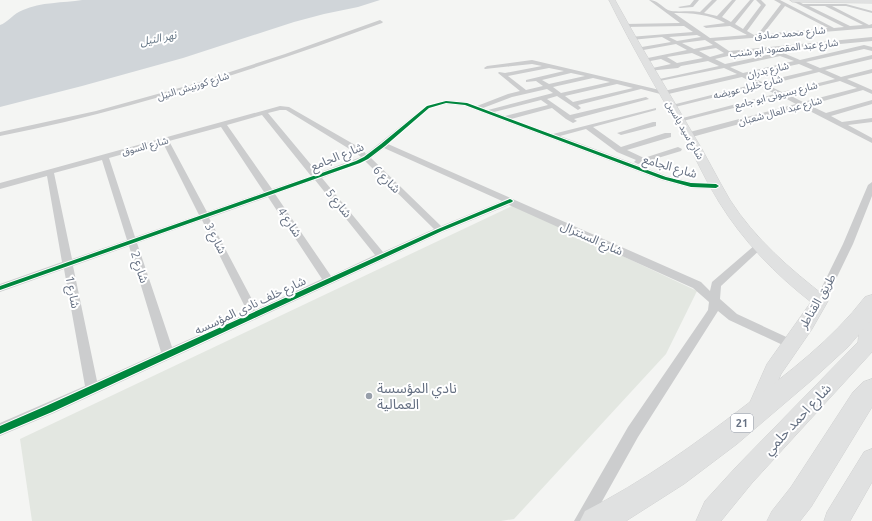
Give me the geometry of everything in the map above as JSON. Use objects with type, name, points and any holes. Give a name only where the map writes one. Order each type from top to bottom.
[{"type":"highway","name":"21","points":[[595,521],[644,494],[688,464],[755,414],[834,347],[869,308]]},
{"type":"highway","points":[[782,521],[813,477],[862,400],[872,390]]},
{"type":"main road","name":"شارع احمد حلمي","points":[[708,521],[714,510],[744,475],[866,346],[869,336],[869,308]]},
{"type":"main road","points":[[836,521],[872,460]]},
{"type":"street","name":"شارع سيد ياسين","points":[[612,0],[631,38],[689,135],[716,186],[740,224],[758,247],[791,279],[820,301]]},
{"type":"street","points":[[651,0],[742,63]]},
{"type":"street","points":[[677,4],[682,0]]},
{"type":"street","points":[[661,7],[689,7],[697,0]]},
{"type":"street","points":[[701,14],[715,0]]},
{"type":"street","points":[[726,38],[700,21],[720,18],[734,0]]},
{"type":"street","points":[[706,26],[732,24],[752,0]]},
{"type":"street","points":[[714,31],[743,30],[764,5],[758,0]]},
{"type":"street","points":[[776,0],[834,29]]},
{"type":"street","points":[[792,0],[872,1]]},
{"type":"street","points":[[792,0],[871,40]]},
{"type":"street","points":[[816,1],[870,26]]},
{"type":"street","points":[[760,36],[784,4]]},
{"type":"street","points":[[801,4],[842,5],[871,16]]},
{"type":"street","points":[[842,5],[871,16]]},
{"type":"street","points":[[668,12],[701,14],[720,18],[753,36]]},
{"type":"street","points":[[824,16],[861,13]]},
{"type":"street","points":[[653,21],[666,36],[677,43],[872,140]]},
{"type":"street","name":"شارع كورنيش النيل","points":[[0,134],[69,119],[198,85],[295,53],[380,22]]},
{"type":"street","points":[[625,26],[686,24]]},
{"type":"street","name":"شارع محمد صادق","points":[[638,49],[708,39],[870,26]]},
{"type":"street","points":[[822,30],[847,42]]},
{"type":"street","points":[[631,38],[698,33]]},
{"type":"street","name":"شارع عبد المقصود ابو شنب","points":[[647,65],[676,65],[728,53],[871,40]]},
{"type":"street","points":[[825,44],[843,52]]},
{"type":"street","points":[[647,65],[662,57],[718,46]]},
{"type":"street","name":"شارع بدران","points":[[664,93],[864,47],[872,49]]},
{"type":"street","points":[[656,81],[785,55],[872,92]]},
{"type":"street","points":[[662,57],[734,96]]},
{"type":"street","name":"شارع خليل عويضه","points":[[671,106],[872,57]]},
{"type":"street","points":[[525,92],[503,75],[490,68],[528,61],[664,93]]},
{"type":"street","points":[[503,75],[550,66]]},
{"type":"street","points":[[528,81],[572,71]]},
{"type":"street","name":"شارع بسيونى ابو جامع","points":[[679,120],[744,101],[780,94],[872,71]]},
{"type":"street","points":[[517,72],[539,88]]},
{"type":"street","points":[[478,108],[515,94],[593,76]]},
{"type":"street","points":[[537,79],[586,114]]},
{"type":"street","points":[[488,112],[542,98],[618,82]]},
{"type":"street","points":[[560,84],[586,101]]},
{"type":"street","name":"شارع عبد العال شعبان","points":[[689,135],[872,86]]},
{"type":"street","points":[[572,104],[641,87]]},
{"type":"street","points":[[515,94],[526,102]]},
{"type":"street","points":[[608,96],[622,105]]},
{"type":"street","points":[[542,98],[568,118],[620,150],[643,160]]},
{"type":"street","points":[[568,118],[646,99]]},
{"type":"street","points":[[744,101],[754,106]]},
{"type":"street","name":"شارع الجامع","points":[[0,288],[366,158],[433,104],[453,102],[466,104],[628,165],[678,182],[697,186],[716,186]]},
{"type":"street","points":[[825,116],[872,102]]},
{"type":"street","points":[[505,118],[553,106]]},
{"type":"street","points":[[613,107],[626,116]]},
{"type":"street","name":"شارع السوق","points":[[0,186],[223,124],[289,108]]},
{"type":"street","name":"شارع 6","points":[[289,108],[350,144],[440,230]]},
{"type":"street","points":[[554,136],[654,109]]},
{"type":"street","points":[[761,110],[768,114]]},
{"type":"street","name":"شارع 5","points":[[264,113],[382,256]]},
{"type":"street","points":[[618,119],[633,129]]},
{"type":"street","points":[[841,124],[872,120]]},
{"type":"street","name":"شارع 4","points":[[223,124],[329,281]]},
{"type":"street","points":[[621,133],[653,124]]},
{"type":"street","points":[[620,150],[668,136]]},
{"type":"street","name":"شارع 3","points":[[165,140],[255,315]]},
{"type":"street","name":"شارع السنترال","points":[[384,145],[510,200],[697,285],[706,292],[714,302],[733,317],[792,344]]},
{"type":"street","points":[[628,165],[678,149]]},
{"type":"street","name":"شارع 2","points":[[105,157],[168,354]]},
{"type":"street","name":"شارع 1","points":[[50,172],[92,389]]},
{"type":"street","name":"طريق القناطر","points":[[755,414],[774,370],[820,301],[848,244],[872,185]]},
{"type":"street","name":"شارع خلف نادى المؤسسه","points":[[0,430],[382,256],[510,200]]},
{"type":"street","points":[[582,521],[633,432],[708,319],[713,310],[716,285],[758,247]]},
{"type":"shaded area","name":"نادي المؤسسة العمالية","points":[[514,205],[697,291],[666,354],[514,519],[501,521],[32,521],[20,439]]},
{"type":"water","name":"نهر النيل","points":[[82,0],[380,0],[358,7],[294,22],[183,58],[0,107],[0,25],[20,11],[30,7]]},
{"type":"cycle path","points":[[0,288],[358,162],[383,145],[428,107],[446,102],[466,104],[664,178],[691,185],[716,186]]},
{"type":"cycle path","points":[[0,430],[440,230],[510,201]]},
{"type":"place","name":"نادي المؤسسة العمالية","points":[[369,396]]}]
